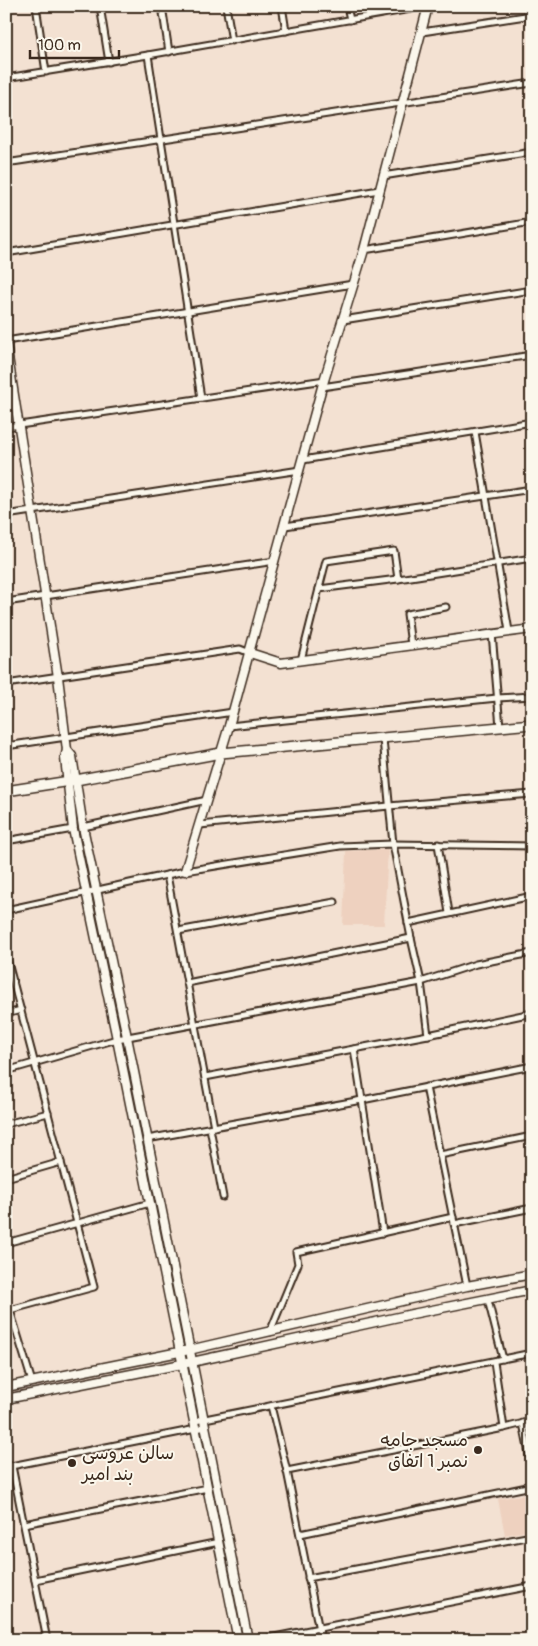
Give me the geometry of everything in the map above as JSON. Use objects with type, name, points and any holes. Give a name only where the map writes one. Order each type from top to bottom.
[{"type":"main road","points":[[185,871],[230,726],[323,383],[364,250],[428,6]]},
{"type":"main road","points":[[6,342],[58,677],[66,737],[67,750],[65,758],[83,827],[127,1038],[248,1640]]},
{"type":"main road","points":[[250,653],[281,663],[532,629]]},
{"type":"main road","points":[[6,791],[72,781],[221,753],[532,724]]},
{"type":"main road","points":[[72,781],[74,829],[86,893],[118,1039],[238,1640]]},
{"type":"main road","points":[[6,1387],[180,1352],[467,1286],[532,1274]]},
{"type":"main road","points":[[6,1399],[183,1364],[532,1290]]},
{"type":"street","points":[[36,6],[46,72]]},
{"type":"street","points":[[100,6],[108,62]]},
{"type":"street","points":[[162,6],[169,52]]},
{"type":"street","points":[[226,6],[232,41]]},
{"type":"street","points":[[282,6],[286,31]]},
{"type":"street","points":[[347,6],[350,20]]},
{"type":"street","points":[[6,78],[169,52],[428,6]]},
{"type":"street","points":[[422,32],[532,15]]},
{"type":"street","points":[[148,55],[201,398]]},
{"type":"street","points":[[6,163],[532,83]]},
{"type":"street","points":[[384,176],[532,152]]},
{"type":"street","points":[[6,253],[379,190]]},
{"type":"street","points":[[364,250],[532,222]]},
{"type":"street","points":[[6,342],[188,310],[353,284]]},
{"type":"street","points":[[343,320],[532,290]]},
{"type":"street","points":[[6,428],[201,398],[532,354]]},
{"type":"street","points":[[303,460],[532,422]]},
{"type":"street","points":[[475,432],[509,632]]},
{"type":"street","points":[[6,515],[300,470]]},
{"type":"street","points":[[285,526],[532,490]]},
{"type":"street","points":[[300,660],[326,561],[394,551],[398,579]]},
{"type":"street","points":[[319,589],[532,558]]},
{"type":"street","points":[[6,602],[275,561]]},
{"type":"street","points":[[411,644],[407,614],[446,607]]},
{"type":"street","points":[[492,634],[500,727]]},
{"type":"street","points":[[6,684],[240,649],[250,653]]},
{"type":"street","points":[[230,726],[532,696]]},
{"type":"street","points":[[6,746],[233,712]]},
{"type":"street","points":[[383,739],[393,844],[421,982],[428,1035]]},
{"type":"street","points":[[200,825],[532,794]]},
{"type":"street","points":[[83,827],[208,800]]},
{"type":"street","points":[[6,841],[74,829]]},
{"type":"street","points":[[6,910],[185,871],[340,846],[393,844],[532,846]]},
{"type":"street","points":[[438,844],[449,913]]},
{"type":"street","points":[[167,875],[205,1077],[223,1197]]},
{"type":"street","points":[[408,923],[532,896]]},
{"type":"street","points":[[178,931],[335,902]]},
{"type":"street","points":[[187,984],[411,938]]},
{"type":"street","points":[[6,1071],[118,1039],[421,982],[476,964],[532,953]]},
{"type":"street","points":[[6,955],[94,1287],[8,1310],[32,1382]]},
{"type":"street","points":[[6,1014],[21,1010]]},
{"type":"street","points":[[205,1077],[428,1035],[532,1013]]},
{"type":"street","points":[[354,1049],[383,1233]]},
{"type":"street","points":[[146,1139],[362,1100],[532,1066]]},
{"type":"street","points":[[426,1087],[467,1286]]},
{"type":"street","points":[[6,1124],[48,1113]]},
{"type":"street","points":[[440,1155],[532,1136]]},
{"type":"street","points":[[6,1178],[61,1162]]},
{"type":"street","points":[[6,1243],[150,1203]]},
{"type":"street","points":[[454,1224],[532,1208]]},
{"type":"street","points":[[270,1332],[298,1264],[296,1252],[453,1217]]},
{"type":"street","points":[[488,1300],[503,1359]]},
{"type":"street","points":[[47,1640],[24,1524],[9,1466],[205,1423],[272,1406],[532,1353]]},
{"type":"street","points":[[494,1362],[504,1428]]},
{"type":"street","points":[[272,1406],[321,1640]]},
{"type":"street","points":[[287,1471],[532,1422]]},
{"type":"street","points":[[523,1423],[532,1469]]},
{"type":"street","points":[[300,1534],[532,1486]]},
{"type":"street","points":[[24,1524],[208,1488]]},
{"type":"street","points":[[308,1578],[532,1536]]},
{"type":"street","points":[[35,1580],[218,1542]]},
{"type":"street","points":[[259,1640],[532,1586]]},
{"type":"shaded area","points":[[388,849],[384,925],[343,925],[346,851]]},
{"type":"shaded area","points":[[532,1493],[532,1530],[505,1535],[498,1499]]},
{"type":"place","name":"مسجد جامه نمبر 1 اتفاق","points":[[478,1450]]},
{"type":"place","name":"سالن عروسی بند امیر","points":[[72,1463]]}]
